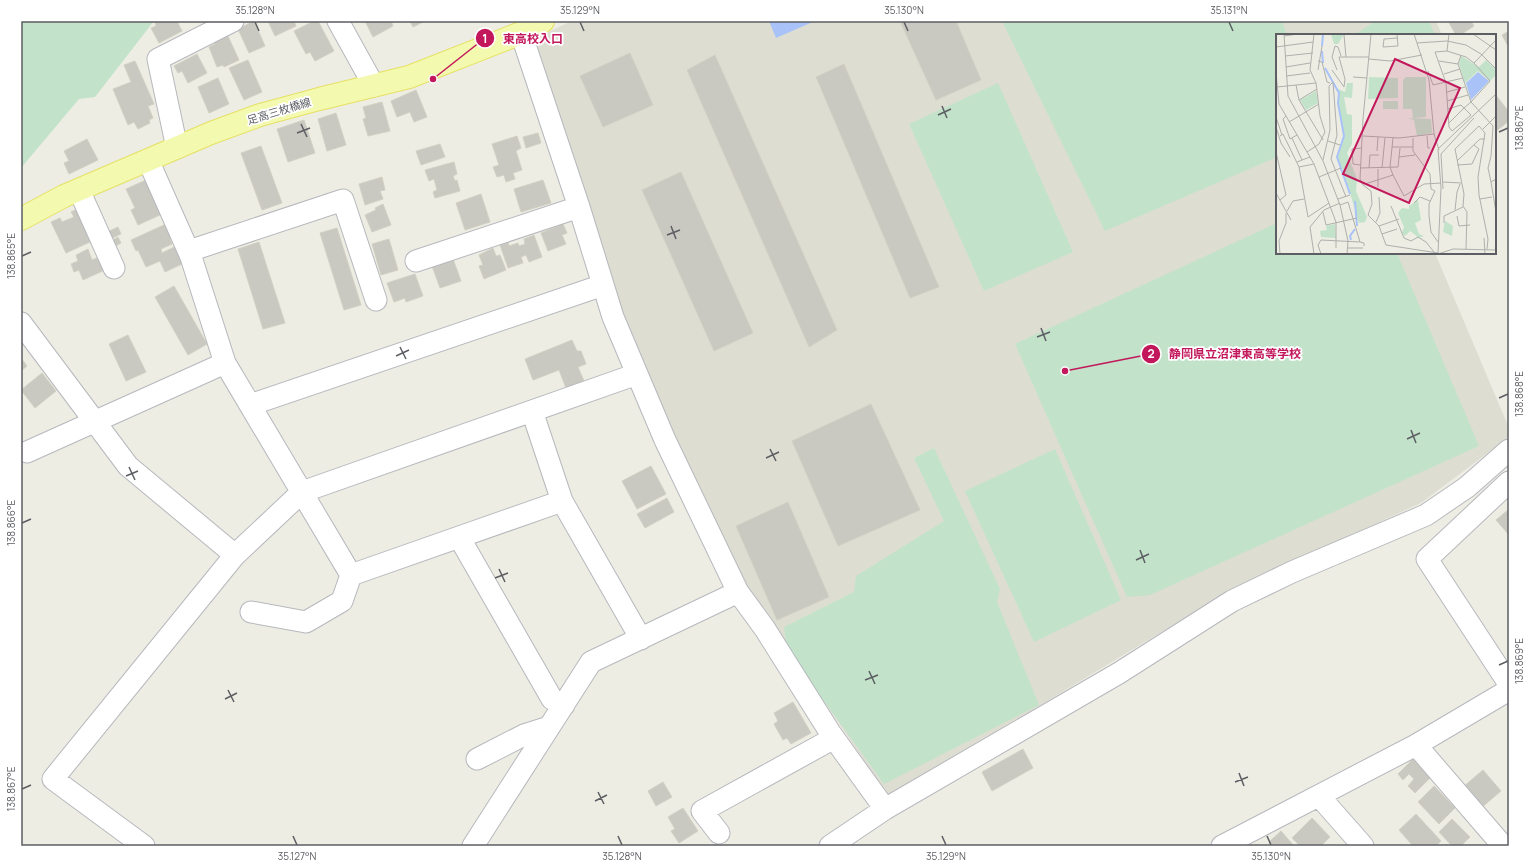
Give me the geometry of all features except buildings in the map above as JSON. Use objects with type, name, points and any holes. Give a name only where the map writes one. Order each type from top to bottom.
[{"type":"main road","name":"足高三枚橋線","points":[[21,219],[79,190],[148,160],[260,115],[409,78],[521,32],[543,21]]},
{"type":"street","points":[[177,148],[158,59],[233,21]]},
{"type":"street","points":[[338,21],[374,86]]},
{"type":"street","points":[[521,32],[579,207],[613,317],[666,440],[738,592],[765,629],[834,738],[885,809]]},
{"type":"street","points":[[148,160],[189,251],[225,363],[350,575],[342,601],[306,622],[251,612]]},
{"type":"street","points":[[79,190],[114,268]]},
{"type":"street","points":[[189,251],[343,200],[376,300]]},
{"type":"street","points":[[416,261],[579,207]]},
{"type":"street","points":[[250,405],[603,285]]},
{"type":"street","points":[[21,323],[128,466],[235,555]]},
{"type":"street","points":[[27,452],[225,363]]},
{"type":"street","points":[[144,846],[52,779],[235,555],[302,492],[637,374]]},
{"type":"street","points":[[532,411],[562,501],[641,639]]},
{"type":"street","points":[[830,846],[885,809],[1119,673],[1232,601],[1292,572],[1426,515],[1467,487],[1509,450]]},
{"type":"street","points":[[1509,482],[1427,559],[1509,684]]},
{"type":"street","points":[[350,575],[562,501]]},
{"type":"street","points":[[459,537],[552,699],[564,705]]},
{"type":"street","points":[[473,846],[591,662],[738,592]]},
{"type":"street","points":[[1230,844],[1416,744],[1509,690]]},
{"type":"street","points":[[477,760],[524,735],[549,727]]},
{"type":"street","points":[[719,834],[702,811],[834,738]]},
{"type":"street","points":[[1416,744],[1503,846]]},
{"type":"street","points":[[1319,796],[1363,846]]},
{"type":"shaded area","points":[[572,21],[1436,21],[1442,34],[1276,34],[1276,254],[1435,254],[1509,428],[1509,437],[1421,503],[1234,588],[889,797],[748,590],[670,431],[621,313],[533,39]]},
{"type":"green space","points":[[21,21],[154,21],[95,97],[79,99],[21,168]]},
{"type":"green space","points":[[1002,21],[1282,21],[1287,34],[1276,34],[1276,157],[1105,231]]},
{"type":"green space","points":[[1376,21],[1429,21],[1435,34],[1356,34]]},
{"type":"green space","points":[[998,83],[1073,252],[984,291],[909,124]]},
{"type":"green space","points":[[1276,223],[1276,254],[1397,254],[1479,446],[1150,595],[1127,597],[1015,344]]},
{"type":"green space","points":[[934,448],[1000,589],[997,602],[1039,705],[884,784],[787,650],[784,627],[854,592],[856,576],[944,521],[914,458]]},
{"type":"green space","points":[[1055,449],[1121,600],[1034,642],[965,491]]},
{"type":"water","points":[[769,21],[815,21],[776,38]]},
{"type":"place","name":"東高校入口","points":[[433,79]]},
{"type":"place","name":"静岡県立沼津東高等学校","points":[[1065,371]]}]
